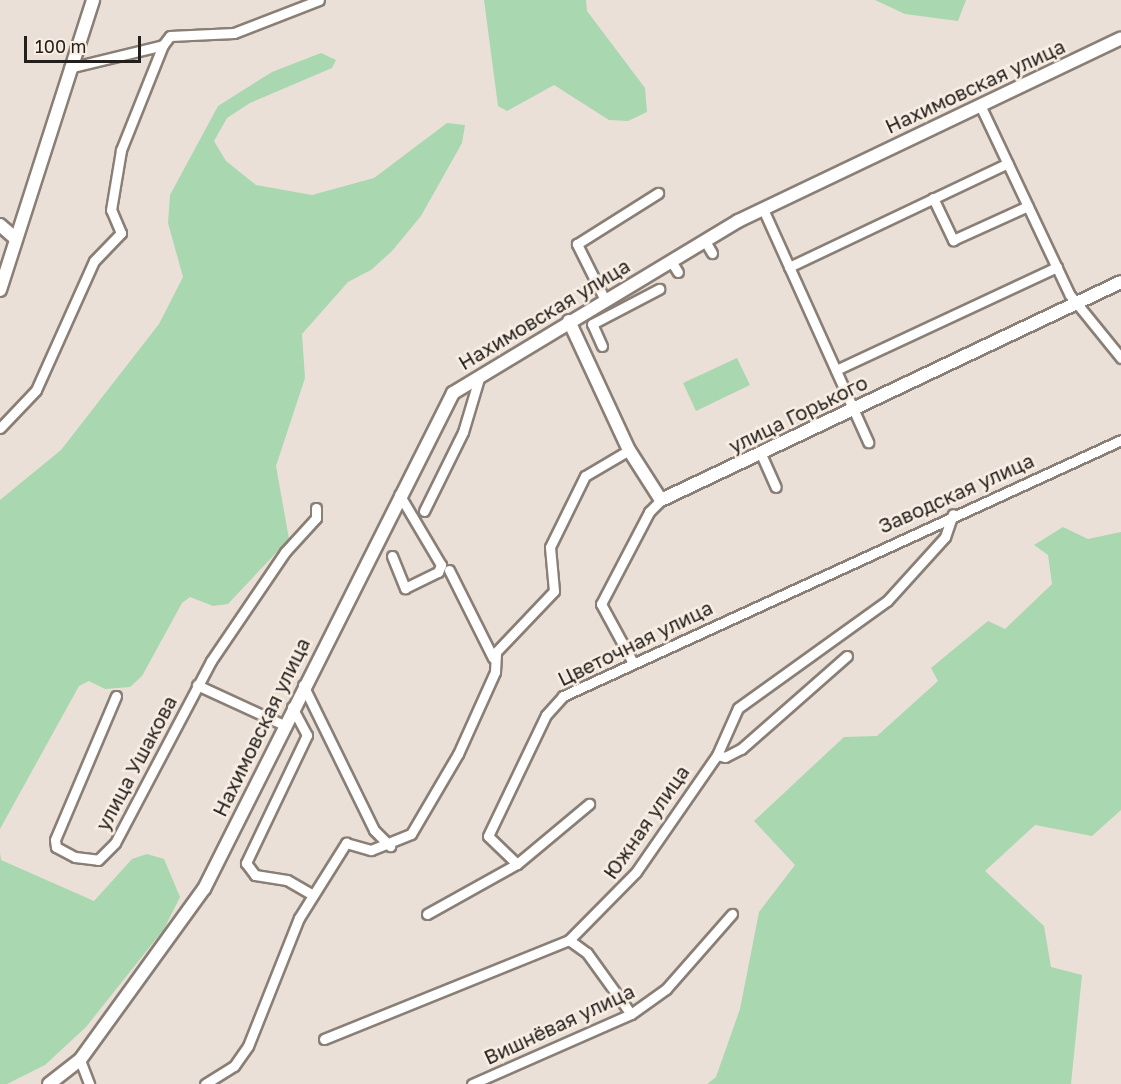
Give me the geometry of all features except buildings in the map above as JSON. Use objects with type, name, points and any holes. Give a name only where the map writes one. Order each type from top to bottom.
[{"type":"main road","points":[[0,290],[69,68],[93,0]]},
{"type":"main road","name":"Нахимовская улица","points":[[49,1084],[80,1060],[204,889],[292,707],[446,403],[480,373],[763,208],[1121,38]]},
{"type":"main road","points":[[0,225],[15,238]]},
{"type":"main road","name":"улица Горького","points":[[661,500],[1121,282]]},
{"type":"main road","points":[[569,321],[629,450],[661,500]]},
{"type":"street","points":[[0,428],[36,390],[94,261],[122,233],[111,210],[121,150],[163,45],[170,36],[234,33],[319,0]]},
{"type":"street","points":[[69,68],[163,45]]},
{"type":"street","points":[[980,105],[1076,304],[1108,336],[1121,358]]},
{"type":"street","points":[[789,267],[1008,163]]},
{"type":"street","points":[[605,300],[577,244],[658,193]]},
{"type":"street","points":[[933,198],[953,240],[1028,206]]},
{"type":"street","points":[[763,208],[868,442]]},
{"type":"street","points":[[705,241],[712,253]]},
{"type":"street","points":[[671,261],[678,272]]},
{"type":"street","points":[[836,370],[1057,267]]},
{"type":"street","points":[[602,346],[592,324],[659,290]]},
{"type":"street","points":[[424,511],[463,432],[480,373]]},
{"type":"street","name":"Заводская улица","points":[[805,580],[1121,440]]},
{"type":"street","points":[[493,658],[554,591],[550,547],[585,477],[629,450]]},
{"type":"street","points":[[761,453],[776,487]]},
{"type":"street","points":[[392,556],[405,588],[438,572],[441,564],[399,494]]},
{"type":"street","name":"улица Горького","points":[[632,661],[601,604],[649,512],[661,500]]},
{"type":"street","name":"улица Ушакова","points":[[116,696],[55,840],[56,847],[75,857],[98,860],[115,843],[197,685],[285,552],[316,518],[316,508]]},
{"type":"street","name":"Южная улица","points":[[324,1039],[569,940],[636,872],[717,754],[738,708],[887,601],[945,537],[953,514]]},
{"type":"street","points":[[205,1084],[234,1066],[259,1026],[271,984],[310,894],[346,843],[371,850],[390,846],[411,834],[458,754],[495,672],[493,658],[449,570]]},
{"type":"street","name":"Цветочная улица","points":[[517,864],[488,836],[546,715],[579,686],[805,580]]},
{"type":"street","points":[[717,754],[725,757],[748,744],[847,656]]},
{"type":"street","points":[[197,685],[284,725]]},
{"type":"street","points":[[303,685],[374,830],[390,846]]},
{"type":"street","points":[[292,707],[307,735],[246,863],[255,874],[287,880],[310,894]]},
{"type":"street","points":[[427,914],[517,864],[589,804]]},
{"type":"street","name":"Вишнёвая улица","points":[[472,1084],[631,1014],[666,989],[732,914]]},
{"type":"street","points":[[569,940],[587,953],[631,1014]]},
{"type":"street","points":[[80,1060],[89,1084]]},
{"type":"green space","points":[[484,0],[586,0],[587,11],[645,88],[647,112],[628,121],[609,120],[554,85],[507,111],[498,106]]},
{"type":"green space","points":[[875,0],[966,0],[958,21],[905,14]]},
{"type":"green space","points":[[321,53],[336,60],[332,68],[250,103],[227,118],[214,141],[226,161],[256,185],[312,195],[374,178],[447,123],[465,125],[462,143],[421,216],[392,251],[371,270],[348,282],[302,334],[305,378],[276,466],[289,539],[228,604],[213,606],[190,597],[182,603],[142,676],[130,687],[105,689],[89,681],[79,686],[0,829],[0,500],[61,450],[159,324],[183,277],[168,223],[170,195],[218,106],[272,72]]},
{"type":"green space","points":[[737,358],[750,385],[696,411],[683,383]]},
{"type":"green space","points":[[1063,527],[1088,539],[1121,532],[1121,810],[1092,836],[1035,825],[985,871],[1044,926],[1051,967],[1082,975],[1071,1084],[707,1084],[716,1077],[740,1009],[759,912],[795,865],[754,821],[844,737],[877,736],[938,681],[931,668],[988,621],[1005,629],[1052,584],[1048,555],[1034,545]]},
{"type":"green space","points":[[0,852],[1,860],[94,901],[132,859],[147,854],[164,859],[180,897],[164,929],[86,1027],[45,1065],[7,1084],[0,1084]]}]
